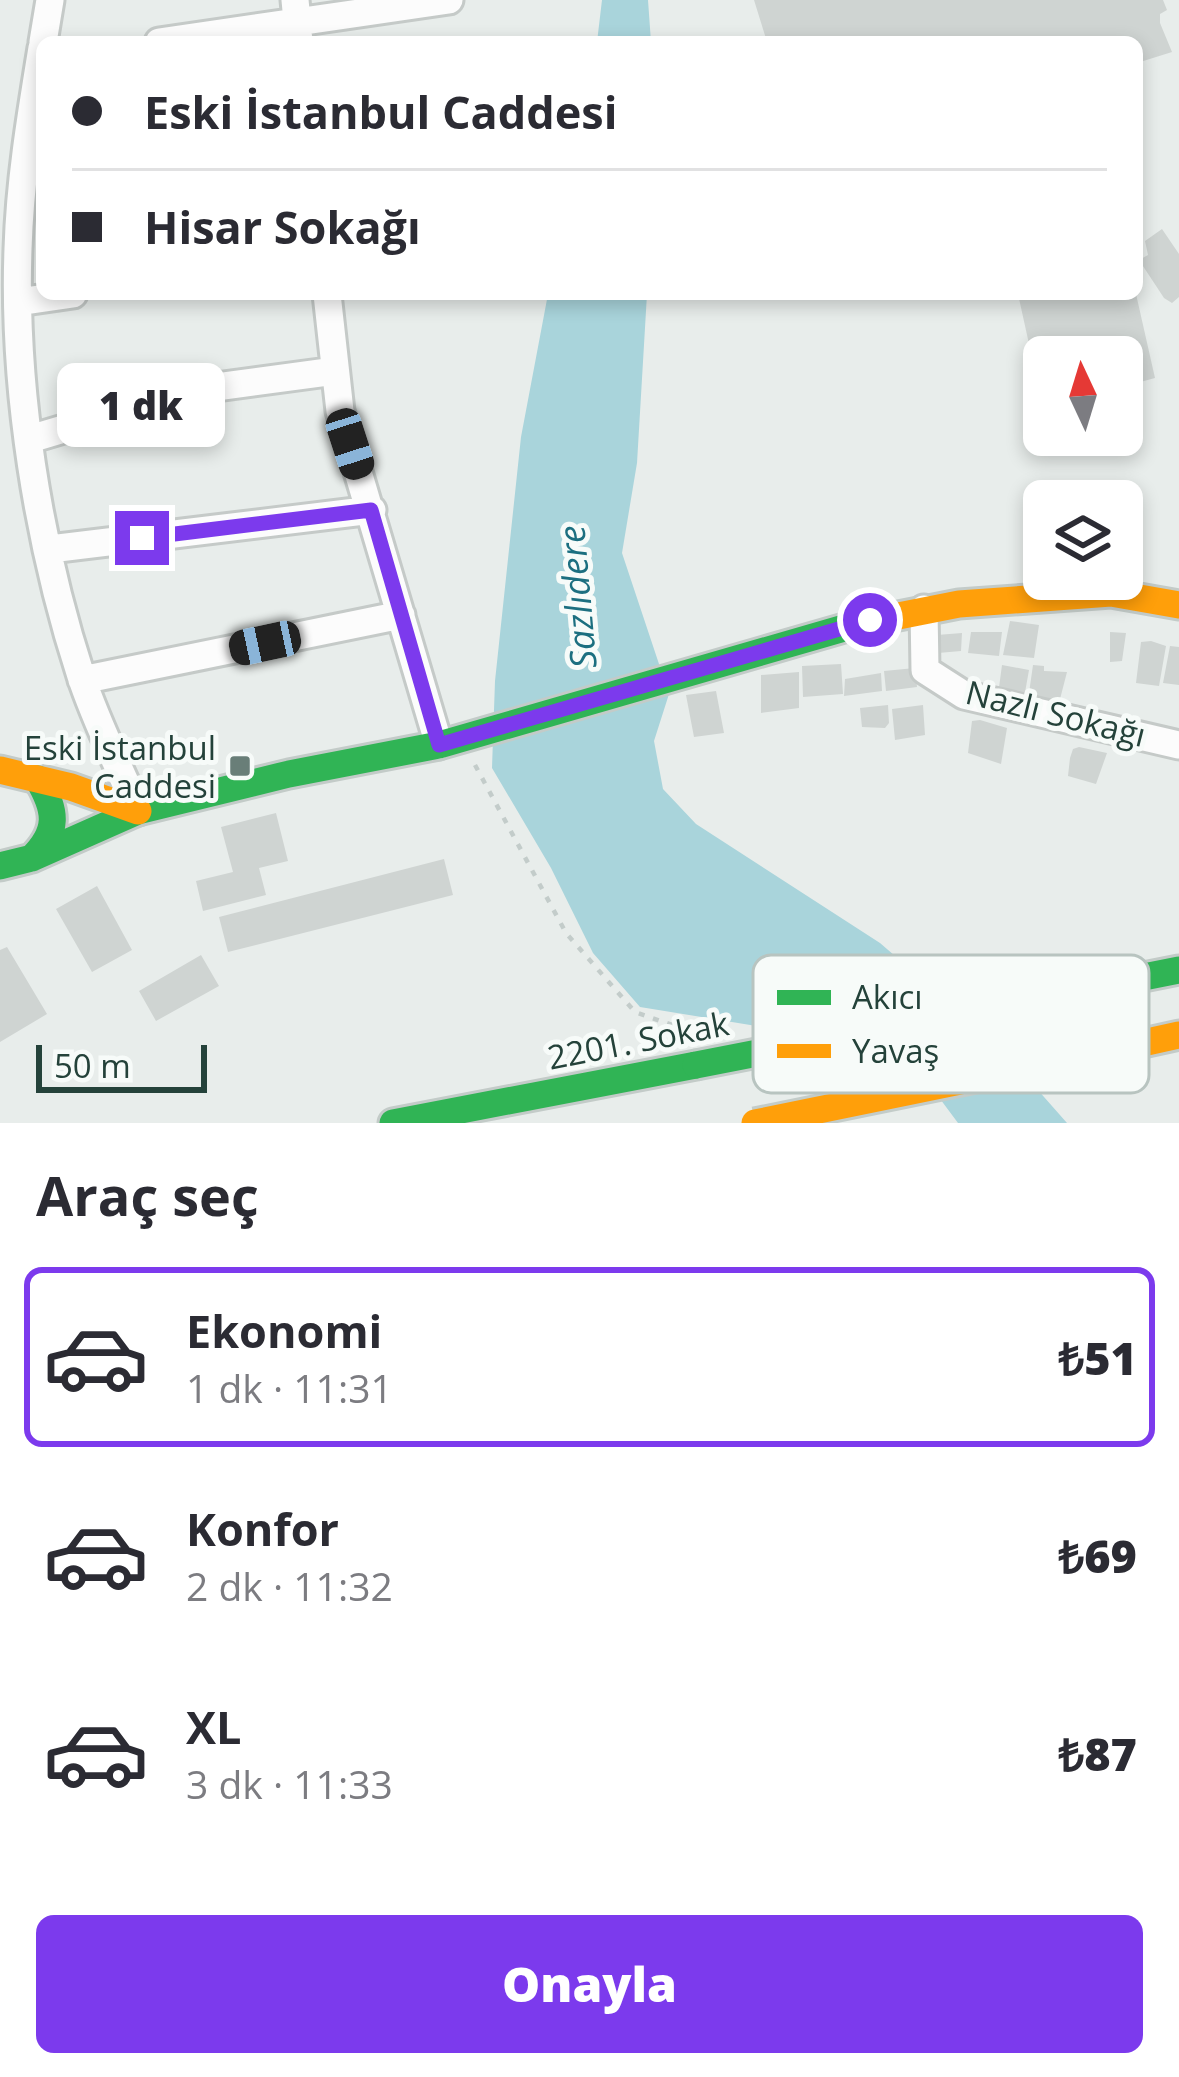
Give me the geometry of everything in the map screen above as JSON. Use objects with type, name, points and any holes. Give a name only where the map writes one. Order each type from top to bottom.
[{"type":"main road","points":[[0,866],[32,858],[138,812],[458,739],[870,620],[924,609],[1111,592],[1179,605]]},
{"type":"main road","points":[[0,770],[71,787],[138,812]]},
{"type":"main road","points":[[0,890],[47,845],[55,826],[55,806],[38,779]]},
{"type":"main road","name":"2201. Sokak","points":[[1149,976],[1179,970]]},
{"type":"main road","points":[[1149,1042],[1179,1035]]},
{"type":"main road","name":"2201. Sokak","points":[[393,1123],[753,1046]]},
{"type":"main road","points":[[755,1123],[902,1093]]},
{"type":"street","points":[[44,36],[50,0]]},
{"type":"street","points":[[198,36],[449,0]]},
{"type":"street","points":[[36,131],[18,302],[30,439],[50,549],[82,680],[138,812]]},
{"type":"street","points":[[18,302],[36,299]]},
{"type":"street","points":[[328,300],[340,411],[401,615],[458,739]]},
{"type":"street","points":[[30,439],[194,390],[335,371]]},
{"type":"street","points":[[50,549],[371,510]]},
{"type":"street","name":"Nazlı Sokağı","points":[[924,609],[925,670],[964,694],[1179,745]]},
{"type":"street","points":[[82,680],[401,615]]},
{"type":"path","points":[[458,739],[566,933],[635,1012],[692,1030],[702,1055]]},
{"type":"water","points":[[602,0],[648,0],[651,36],[598,36]]},
{"type":"water","name":"Sazlıdere","points":[[547,300],[647,300],[637,463],[622,553],[669,694],[654,741],[663,789],[696,824],[894,955],[753,955],[753,1025],[640,1007],[593,953],[551,868],[492,768],[495,681],[521,437]]},
{"type":"water","points":[[936,1093],[1040,1093],[1067,1123],[958,1123]]},
{"type":"building","points":[[754,0],[1163,0],[1167,10],[1160,14],[1160,23],[1172,52],[1143,61],[1143,36],[765,36]]},
{"type":"building","points":[[1162,229],[1179,254],[1179,297],[1172,303],[1143,266],[1148,255],[1145,241]]},
{"type":"building","points":[[1019,300],[1137,300],[1155,378],[1143,381],[1143,336],[1027,336]]},
{"type":"building","points":[[1010,621],[1039,625],[1034,658],[1003,655]]},
{"type":"building","points":[[971,632],[1002,632],[999,656],[968,653]]},
{"type":"building","points":[[1110,632],[1126,633],[1122,661],[1110,662]]},
{"type":"building","points":[[962,633],[961,651],[938,653],[937,635]]},
{"type":"building","points":[[1141,642],[1166,646],[1159,686],[1136,683]]},
{"type":"building","points":[[1170,646],[1179,647],[1179,685],[1163,683]]},
{"type":"building","points":[[841,664],[843,694],[803,697],[802,666]]},
{"type":"building","points":[[1002,665],[1029,670],[1024,698],[998,695]]},
{"type":"building","points":[[1033,665],[1044,666],[1044,671],[1067,672],[1059,703],[1028,700]]},
{"type":"building","points":[[915,668],[917,687],[886,691],[884,671]]},
{"type":"building","points":[[799,672],[799,708],[761,713],[761,675]]},
{"type":"building","points":[[881,673],[882,691],[844,696],[845,679]]},
{"type":"building","points":[[716,691],[724,733],[694,737],[686,695]]},
{"type":"building","points":[[888,705],[885,728],[862,727],[860,708]]},
{"type":"building","points":[[923,705],[925,735],[895,740],[892,709]]},
{"type":"building","points":[[972,721],[1007,728],[1001,764],[968,753]]},
{"type":"building","points":[[1073,749],[1107,753],[1096,784],[1068,776]]},
{"type":"building","points":[[276,813],[288,861],[259,868],[266,895],[203,911],[196,881],[233,872],[221,827]]},
{"type":"building","points":[[444,859],[453,895],[228,952],[219,917]]},
{"type":"building","points":[[97,886],[132,950],[92,972],[56,909]]},
{"type":"building","points":[[7,947],[47,1014],[0,1042],[0,950]]},
{"type":"building","points":[[201,955],[219,986],[156,1021],[139,991]]},
{"type":"traffic: fast","points":[[0,866],[32,858],[138,811],[289,774],[439,745],[858,624]]},
{"type":"traffic: fast","points":[[32,858],[47,839],[52,820],[38,779]]},
{"type":"traffic: fast","points":[[1149,976],[1179,970]]},
{"type":"traffic: fast","points":[[696,1065],[753,1054]]},
{"type":"traffic: fast","points":[[393,1123],[696,1065]]},
{"type":"traffic: slow","points":[[858,624],[959,604],[1111,593],[1179,605]]},
{"type":"traffic: slow","points":[[0,770],[71,787],[138,811]]},
{"type":"traffic: slow","points":[[1149,1042],[1179,1035]]},
{"type":"traffic: slow","points":[[755,1123],[902,1093]]},
{"type":"place","name":"Eski İstanbul Caddesi","points":[[240,766]]},
{"type":"route","points":[[142,538],[371,510],[439,745],[870,620]]}]
